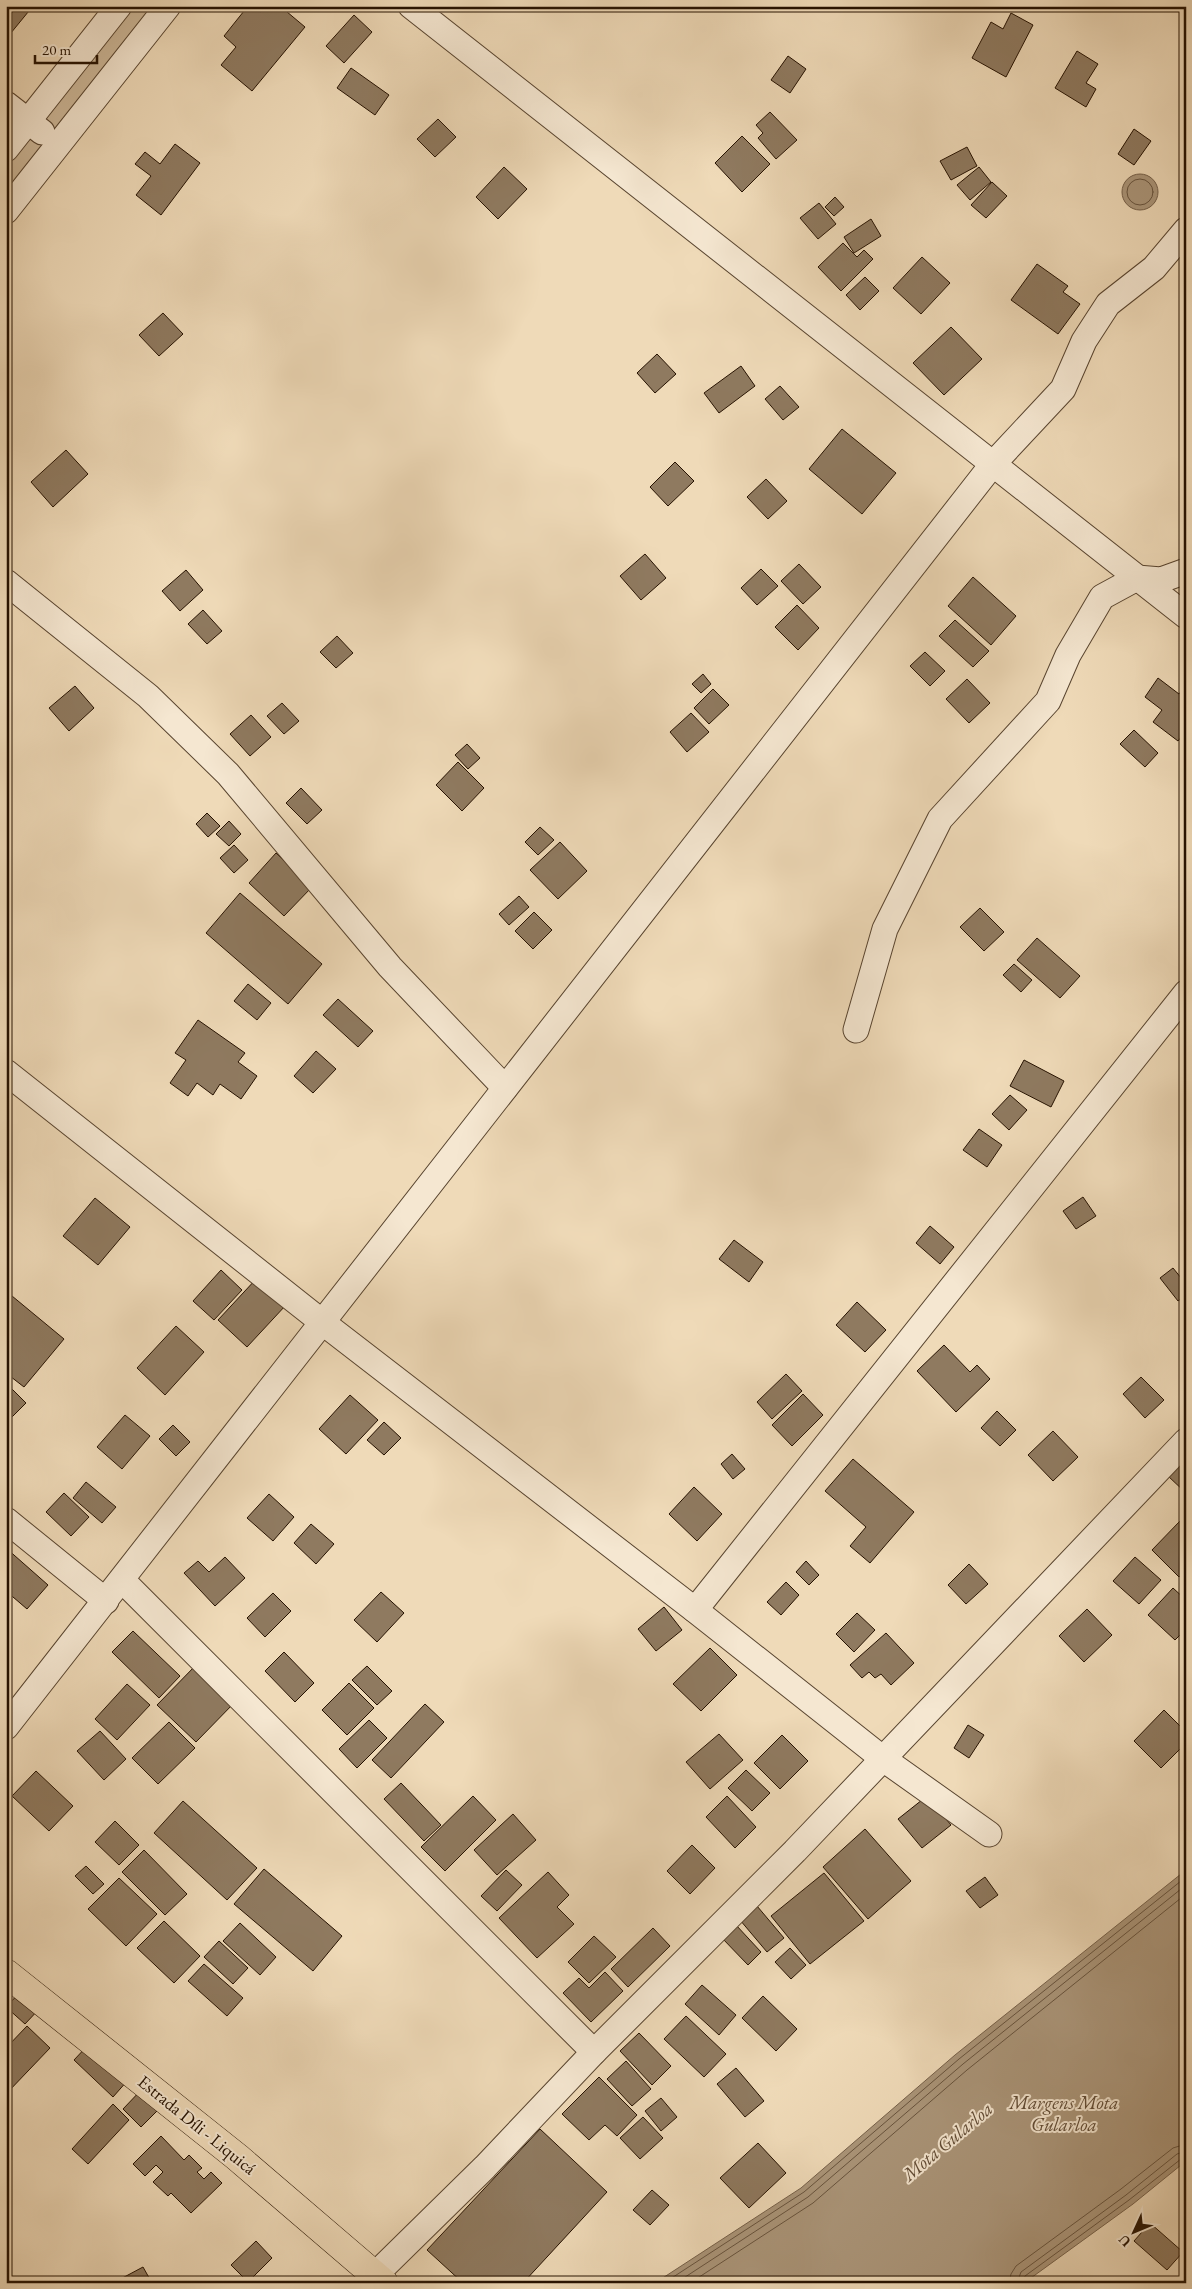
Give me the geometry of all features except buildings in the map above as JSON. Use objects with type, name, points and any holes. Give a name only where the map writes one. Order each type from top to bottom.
[{"type":"main road","name":"Estrada Díli - Liquicá","points":[[6,1973],[237,2157],[379,2279]]},
{"type":"street","points":[[6,149],[119,6]]},
{"type":"street","points":[[6,211],[168,6]]},
{"type":"street","points":[[410,6],[1186,616]]},
{"type":"street","points":[[6,104],[58,144]]},
{"type":"street","points":[[6,1727],[106,1602],[322,1322],[992,465],[1062,389],[1084,341],[1108,304],[1154,268],[1186,230]]},
{"type":"street","points":[[856,1030],[885,929],[940,819],[1048,701],[1068,655],[1102,597],[1137,578],[1161,580],[1186,571]]},
{"type":"street","points":[[6,582],[148,696],[228,774],[390,967],[505,1088]]},
{"type":"street","points":[[695,1610],[1186,993]]},
{"type":"street","points":[[6,1072],[322,1322],[695,1610],[882,1758],[989,1834]]},
{"type":"street","points":[[379,2279],[594,2052],[795,1851],[1186,1441]]},
{"type":"street","points":[[6,1520],[106,1602]]},
{"type":"street","points":[[122,1580],[594,2052]]},
{"type":"shaded area","points":[[128,6],[156,6],[6,194],[6,156]]},
{"type":"water","points":[[1140,174],[1147,175],[1153,179],[1157,185],[1157,199],[1153,205],[1147,209],[1140,210],[1133,209],[1127,205],[1123,199],[1122,192],[1123,185],[1127,179],[1133,175]]},
{"type":"water","name":"Margens Mota Gularloa","points":[[1186,1870],[1186,2161],[1133,2204],[1024,2283],[655,2283],[801,2188],[955,2055]]},
{"type":"water label","name":"Mota Gularloa","points":[[947,2141]]}]
